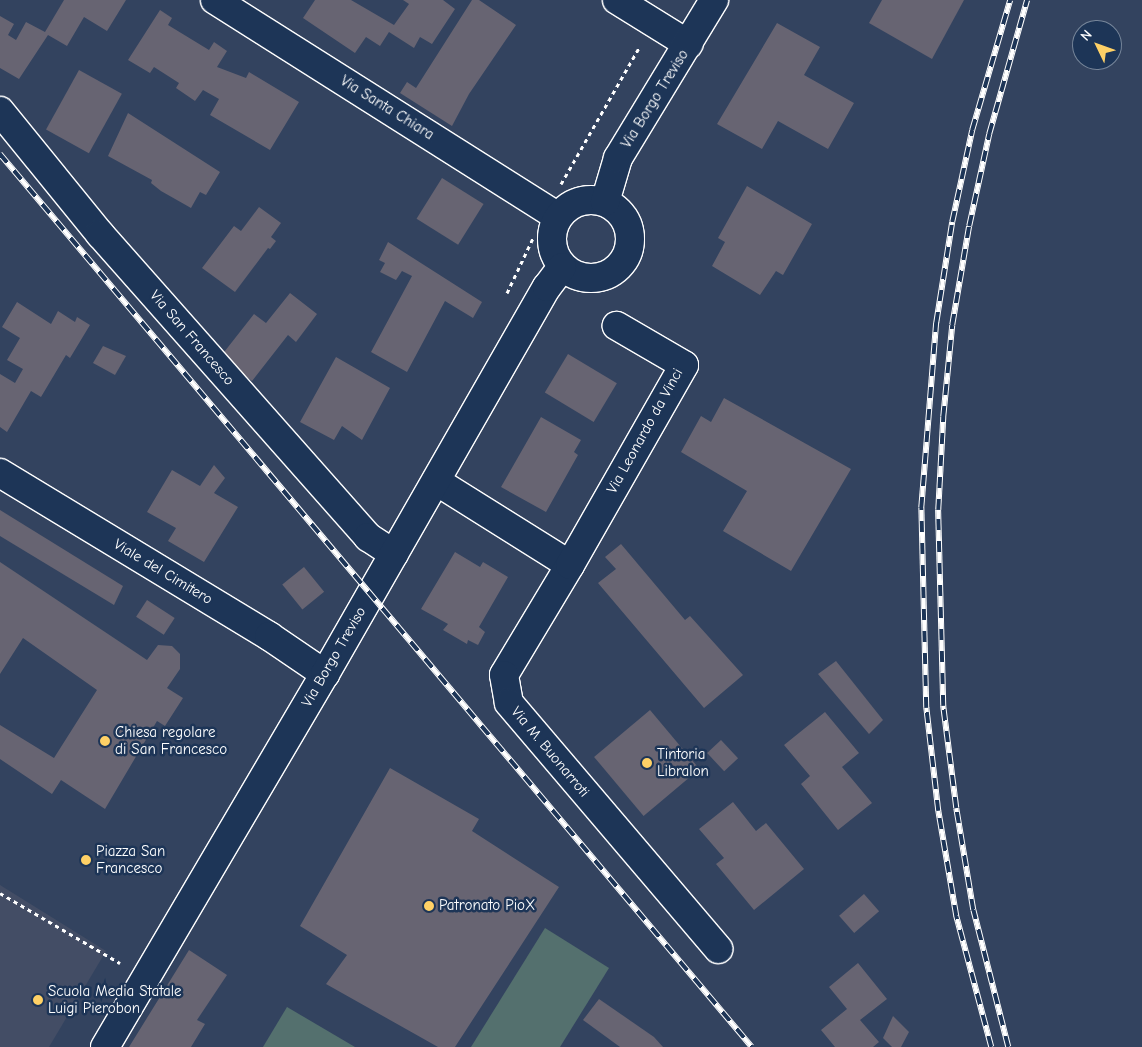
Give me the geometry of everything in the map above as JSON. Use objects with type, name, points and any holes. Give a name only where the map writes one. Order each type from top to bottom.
[{"type":"street","name":"Via Santa Chiara","points":[[215,0],[552,213]]},
{"type":"street","points":[[617,0],[688,44]]},
{"type":"street","name":"Via Borgo Treviso","points":[[605,202],[618,158],[714,0]]},
{"type":"street","name":"Via San Francesco","points":[[0,111],[100,234],[368,537],[394,554]]},
{"type":"street","points":[[579,202],[605,202],[624,217],[629,228],[630,240],[623,263],[614,271],[594,279],[577,276],[562,267],[552,248],[552,213],[579,202]]},
{"type":"street","name":"Via Borgo Treviso","points":[[105,1047],[147,979],[325,674],[546,287],[562,267]]},
{"type":"street","name":"Via Leonardo da Vinci","points":[[570,565],[684,365],[617,326]]},
{"type":"street","name":"Viale del Cimitero","points":[[0,473],[269,636],[325,674]]},
{"type":"street","points":[[436,481],[570,565]]},
{"type":"street","name":"Via M. Buonarroti","points":[[570,565],[504,675],[509,704],[718,950]]},
{"type":"path","points":[[506,296],[654,23]]},
{"type":"path","points":[[0,893],[147,979]]},
{"type":"shaded area","name":"Scuola Media Statale Luigi Pierobon","points":[[0,885],[106,951],[49,1047],[0,1047]]},
{"type":"green space","points":[[545,928],[609,968],[560,1047],[471,1047]]},
{"type":"green space","points":[[287,1007],[355,1047],[263,1047]]},
{"type":"building","points":[[64,0],[126,0],[107,31],[84,17],[67,46],[48,35],[19,79],[0,68],[0,16],[14,24],[8,35],[16,40],[26,22],[45,32]]},
{"type":"building","points":[[315,0],[351,0],[394,25],[409,4],[403,0],[443,0],[455,9],[432,44],[420,37],[414,48],[389,32],[380,46],[366,37],[355,53],[303,18]]},
{"type":"building","points":[[472,0],[479,0],[516,25],[469,94],[452,126],[400,93],[407,82],[416,88]]},
{"type":"building","points":[[882,0],[964,0],[932,59],[869,23]]},
{"type":"building","points":[[160,10],[172,18],[168,25],[209,50],[214,42],[227,51],[217,67],[246,78],[249,72],[299,102],[270,150],[210,115],[219,99],[203,90],[195,101],[176,88],[179,83],[154,67],[150,73],[128,60]]},
{"type":"building","points":[[777,23],[820,47],[804,75],[854,103],[828,149],[778,121],[762,149],[717,124]]},
{"type":"building","points":[[79,70],[122,94],[89,153],[46,129]]},
{"type":"building","points":[[128,113],[220,172],[206,195],[200,192],[191,208],[161,191],[151,183],[152,180],[108,156]]},
{"type":"building","points":[[442,178],[484,204],[458,245],[417,219]]},
{"type":"building","points":[[747,186],[812,224],[783,275],[776,271],[760,295],[712,266],[725,242],[718,238]]},
{"type":"building","points":[[259,207],[281,223],[271,237],[276,241],[270,249],[268,248],[235,292],[202,268],[234,226],[241,231]]},
{"type":"building","points":[[388,242],[482,302],[473,318],[445,301],[407,372],[371,352],[412,276],[402,271],[396,280],[380,272],[385,263],[379,260]]},
{"type":"building","points":[[290,293],[317,314],[296,342],[288,335],[252,381],[221,356],[254,314],[266,323]]},
{"type":"building","points":[[17,302],[51,324],[58,311],[75,322],[77,317],[90,325],[70,358],[66,355],[41,397],[31,391],[7,432],[0,427],[0,374],[15,383],[23,369],[7,360],[20,338],[2,327]]},
{"type":"building","points":[[103,346],[126,356],[115,375],[93,363]]},
{"type":"building","points":[[568,354],[617,383],[594,422],[545,393]]},
{"type":"building","points":[[336,357],[390,388],[362,440],[342,426],[334,440],[300,422]]},
{"type":"building","points":[[724,398],[851,469],[791,571],[723,531],[747,491],[681,452],[701,416],[711,422]]},
{"type":"building","points":[[541,417],[581,440],[574,452],[578,455],[546,512],[501,487]]},
{"type":"building","points":[[214,465],[225,478],[214,493],[238,507],[204,562],[168,541],[176,528],[147,512],[172,470],[200,486]]},
{"type":"building","points":[[0,510],[123,586],[114,605],[0,536]]},
{"type":"building","points":[[621,544],[685,620],[690,616],[743,675],[704,708],[598,583],[616,569],[605,557]]},
{"type":"building","points":[[455,552],[480,567],[483,562],[508,577],[479,627],[485,632],[478,645],[468,640],[467,644],[443,630],[448,624],[421,609]]},
{"type":"building","points":[[0,562],[147,660],[158,645],[172,646],[180,654],[180,669],[167,688],[183,698],[165,726],[157,721],[105,809],[61,780],[52,794],[0,759],[0,725],[54,758],[97,690],[23,638],[0,674]]},
{"type":"building","points":[[304,567],[324,592],[302,609],[282,585]]},
{"type":"building","points":[[147,600],[175,618],[164,635],[136,617]]},
{"type":"building","points":[[836,661],[883,720],[869,734],[818,674]]},
{"type":"building","name":"Tintoria Libralon","points":[[650,710],[699,769],[644,816],[594,757]]},
{"type":"building","points":[[825,712],[859,753],[842,767],[872,803],[838,830],[801,784],[810,776],[784,745]]},
{"type":"building","points":[[721,740],[738,758],[724,771],[707,753]]},
{"type":"building","name":"Patronato PioX","points":[[390,768],[479,819],[472,831],[559,887],[455,1047],[438,1047],[326,984],[347,955],[300,926]]},
{"type":"building","points":[[733,802],[756,831],[766,823],[804,869],[754,910],[716,864],[724,858],[699,829]]},
{"type":"building","points":[[864,894],[879,911],[854,933],[839,916]]},
{"type":"building","points":[[189,950],[227,975],[197,1020],[205,1024],[191,1047],[129,1047]]},
{"type":"building","points":[[858,963],[887,999],[860,1020],[879,1042],[873,1047],[835,1047],[821,1030],[847,1009],[829,987]]},
{"type":"building","points":[[599,999],[654,1037],[663,1047],[620,1047],[583,1020]]},
{"type":"building","points":[[893,1016],[909,1032],[901,1047],[892,1047],[883,1038]]},
{"type":"railway","points":[[991,1047],[956,916],[938,811],[926,708],[921,508],[936,323],[952,222],[972,130],[1010,0]]},
{"type":"railway","points":[[1008,1047],[973,910],[956,808],[943,706],[938,510],[943,417],[952,325],[969,226],[989,134],[1027,0]]},
{"type":"railway","points":[[0,154],[752,1047]]},
{"type":"place","name":"Chiesa regolare di San Francesco","points":[[105,741]]},
{"type":"place","name":"Tintoria Libralon","points":[[647,763]]},
{"type":"place","name":"Piazza San Francesco","points":[[86,860]]},
{"type":"place","name":"Patronato PioX","points":[[429,906]]},
{"type":"place","name":"Scuola Media Statale Luigi Pierobon","points":[[38,1000]]}]
